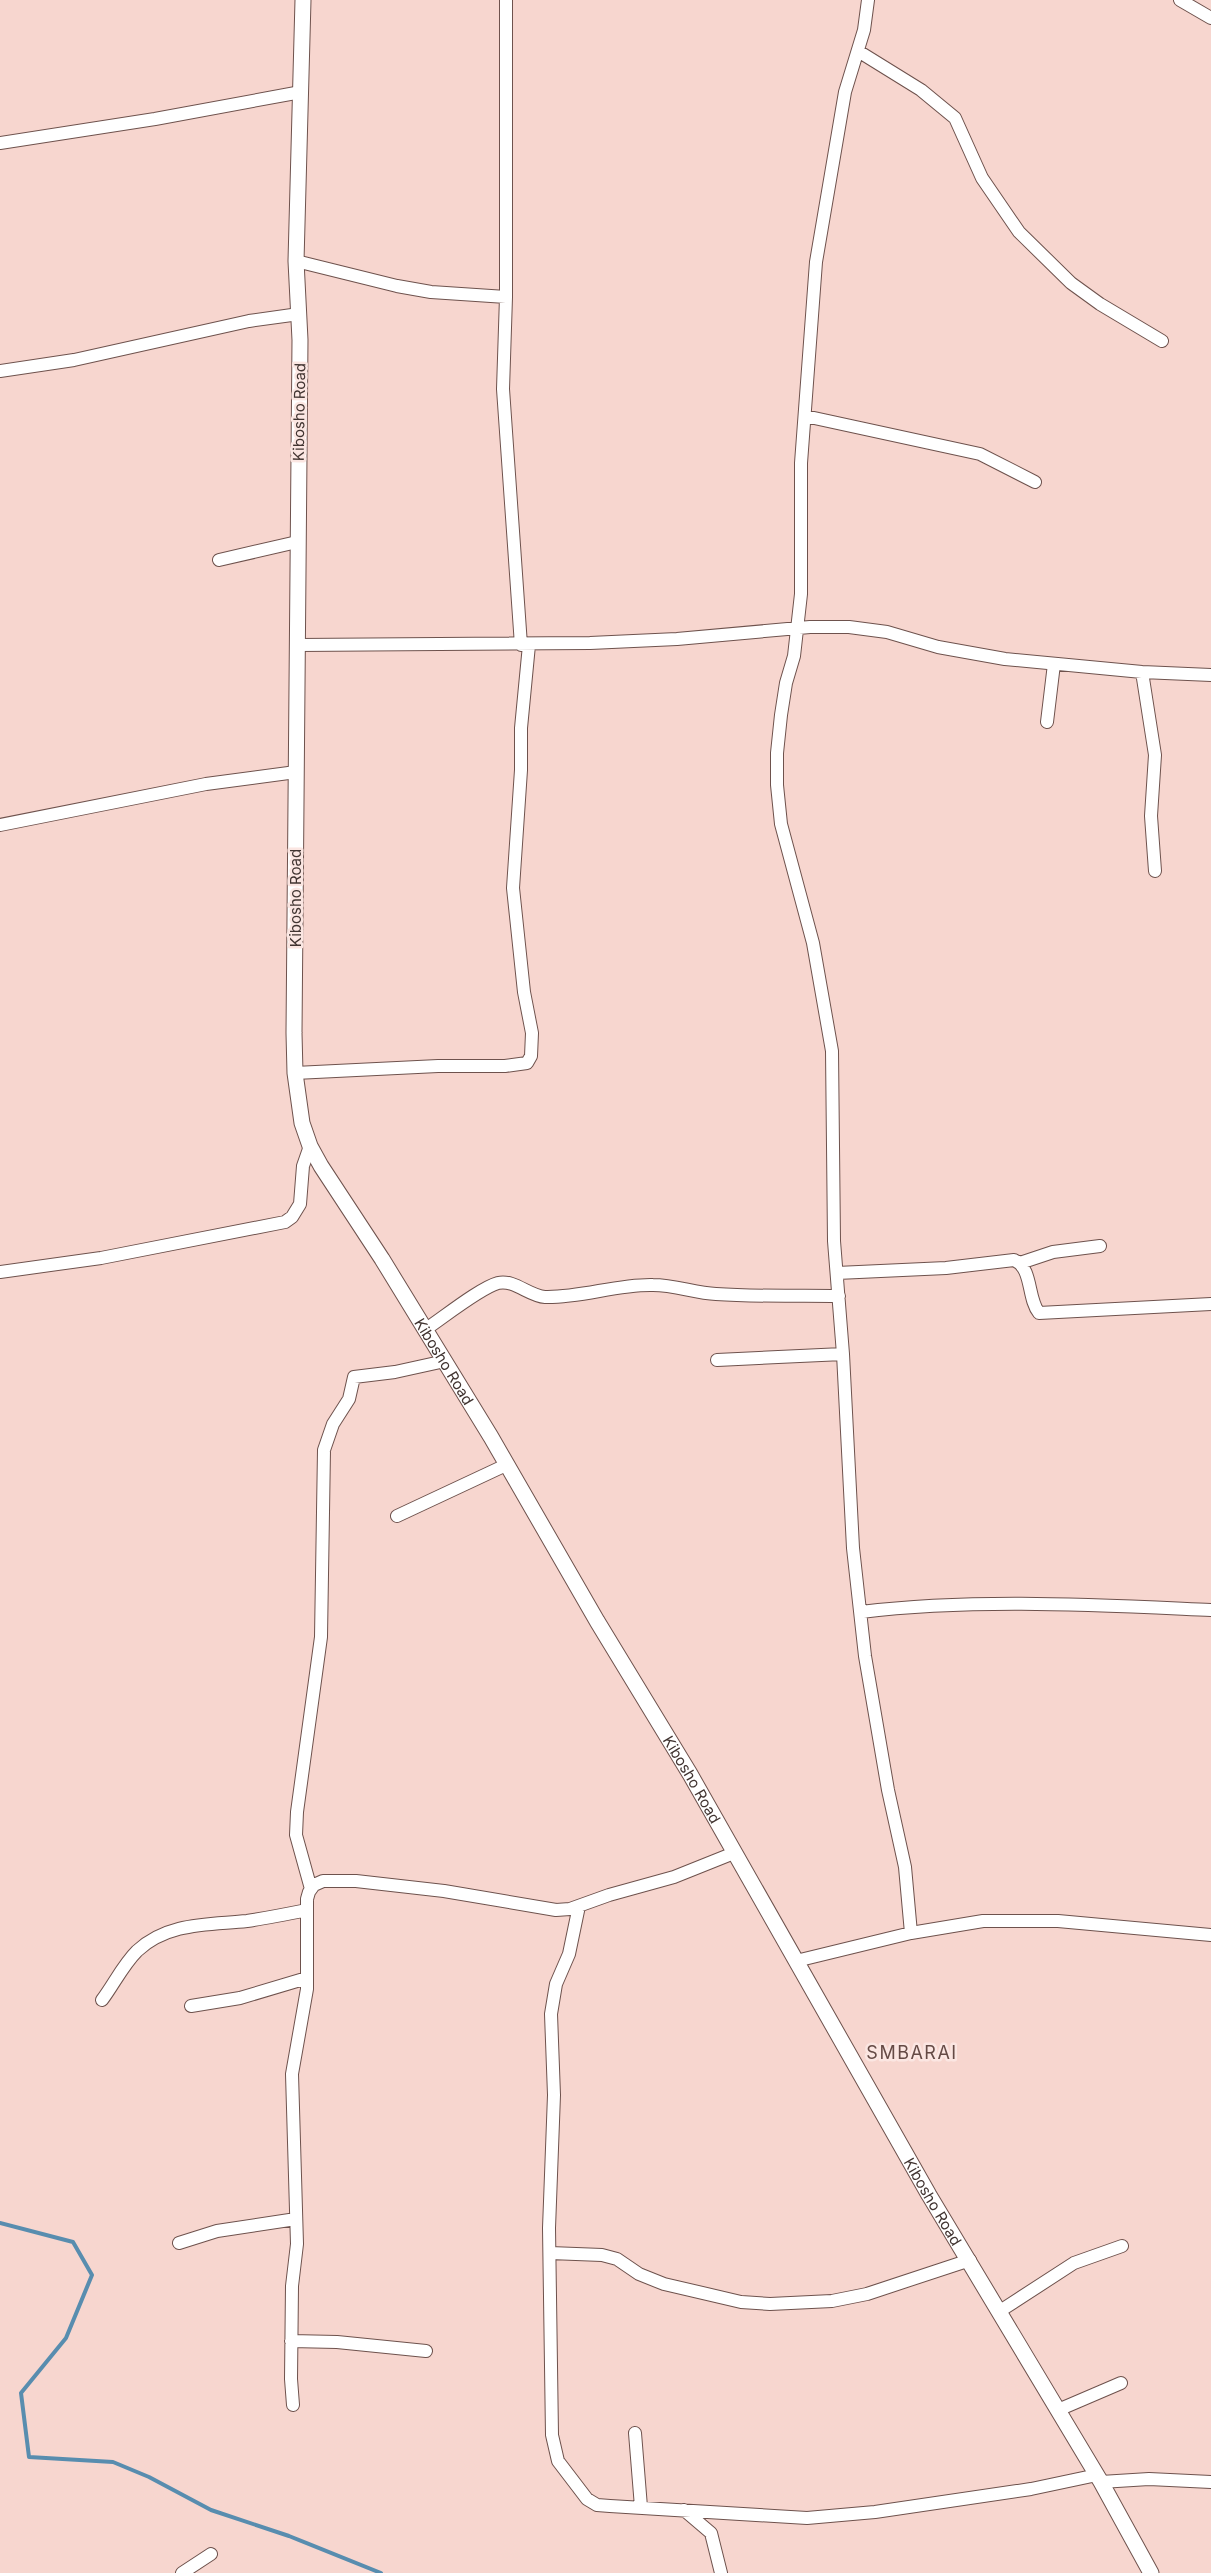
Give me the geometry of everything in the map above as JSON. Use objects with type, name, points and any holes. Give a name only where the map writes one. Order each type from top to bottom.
[{"type":"street","name":"Kibosho Road","points":[[303,0],[296,261],[299,314],[295,1073],[302,1123],[310,1146],[343,1202],[426,1329],[735,1853],[929,2195],[1099,2479],[1151,2573]]},
{"type":"street","points":[[295,1073],[438,1066],[505,1066],[527,1063],[531,1056],[532,1032],[524,992],[513,888],[521,770],[525,645],[503,389],[506,297],[506,0]]},
{"type":"street","points":[[868,0],[864,30],[845,92],[816,262],[801,463],[801,584],[798,628],[781,715],[777,753],[777,785],[781,824],[813,943],[832,1051],[834,1242],[843,1354],[853,1548],[888,1790],[905,1867],[911,1933]]},
{"type":"street","points":[[1180,0],[1211,18]]},
{"type":"street","points":[[858,51],[921,90],[955,118],[982,178],[1019,232],[1071,283],[1100,304],[1162,341]]},
{"type":"street","points":[[0,143],[155,119],[301,92]]},
{"type":"street","points":[[296,261],[408,288],[506,297]]},
{"type":"street","points":[[0,371],[74,360],[249,321],[299,314]]},
{"type":"street","points":[[805,416],[980,454],[1035,482]]},
{"type":"street","points":[[219,560],[297,542]]},
{"type":"street","points":[[298,645],[525,645],[677,639],[798,628],[868,628],[964,652],[1054,664],[1142,672],[1211,675]]},
{"type":"street","points":[[1047,722],[1054,664]]},
{"type":"street","points":[[1142,672],[1155,761],[1151,816],[1155,871]]},
{"type":"street","points":[[0,825],[206,784],[296,772]]},
{"type":"street","points":[[0,1272],[101,1258],[285,1222],[292,1217],[300,1204],[303,1166],[310,1146]]},
{"type":"street","points":[[837,1273],[946,1268],[1007,1260],[1020,1263],[1053,1252],[1100,1246]]},
{"type":"street","points":[[1020,1263],[1027,1276],[1033,1301],[1039,1313],[1211,1304]]},
{"type":"street","points":[[426,1329],[484,1289],[500,1282],[546,1297],[601,1288],[653,1285],[677,1286],[712,1294],[756,1297],[839,1296]]},
{"type":"street","points":[[717,1360],[843,1354]]},
{"type":"street","points":[[311,1890],[296,1835],[297,1812],[321,1636],[324,1450],[333,1424],[349,1399],[354,1377],[395,1372],[445,1361]]},
{"type":"street","points":[[398,1516],[506,1465]]},
{"type":"street","points":[[861,1612],[915,1607],[1001,1605],[1211,1610]]},
{"type":"street","points":[[293,2405],[292,2286],[297,2244],[292,2074],[297,2036],[305,2010],[308,1978],[307,1899],[314,1885],[323,1881],[356,1881],[444,1891],[556,1910],[579,1906],[674,1877],[735,1853]]},
{"type":"street","points":[[579,1906],[569,1954],[556,1984],[552,2003],[554,2095],[550,2253],[552,2435],[558,2461],[587,2499],[597,2505],[787,2518],[825,2517],[1099,2479],[1211,2482]]},
{"type":"street","points":[[102,2000],[138,1951],[155,1937],[173,1929],[250,1920],[307,1910]]},
{"type":"street","points":[[796,1961],[911,1933],[983,1922],[1024,1921],[1169,1930],[1211,1935]]},
{"type":"street","points":[[191,2006],[240,1998],[308,1978]]},
{"type":"street","points":[[179,2243],[217,2231],[296,2219]]},
{"type":"street","points":[[1000,2312],[1074,2263],[1122,2246]]},
{"type":"street","points":[[550,2253],[602,2255],[617,2259],[639,2274],[664,2284],[741,2302],[770,2304],[832,2301],[867,2294],[970,2260]]},
{"type":"street","points":[[291,2341],[337,2342],[426,2351]]},
{"type":"street","points":[[1058,2410],[1121,2383]]},
{"type":"street","points":[[635,2433],[641,2507]]},
{"type":"street","points":[[684,2510],[711,2533],[722,2573]]},
{"type":"street","points":[[182,2573],[211,2554]]},
{"type":"waterway","points":[[0,2223],[73,2242],[92,2275],[66,2338],[21,2393],[29,2457],[113,2462],[149,2477],[211,2510],[289,2536],[381,2573]]},
{"type":"district","name":"SMBARAI","points":[[912,2052]]}]
